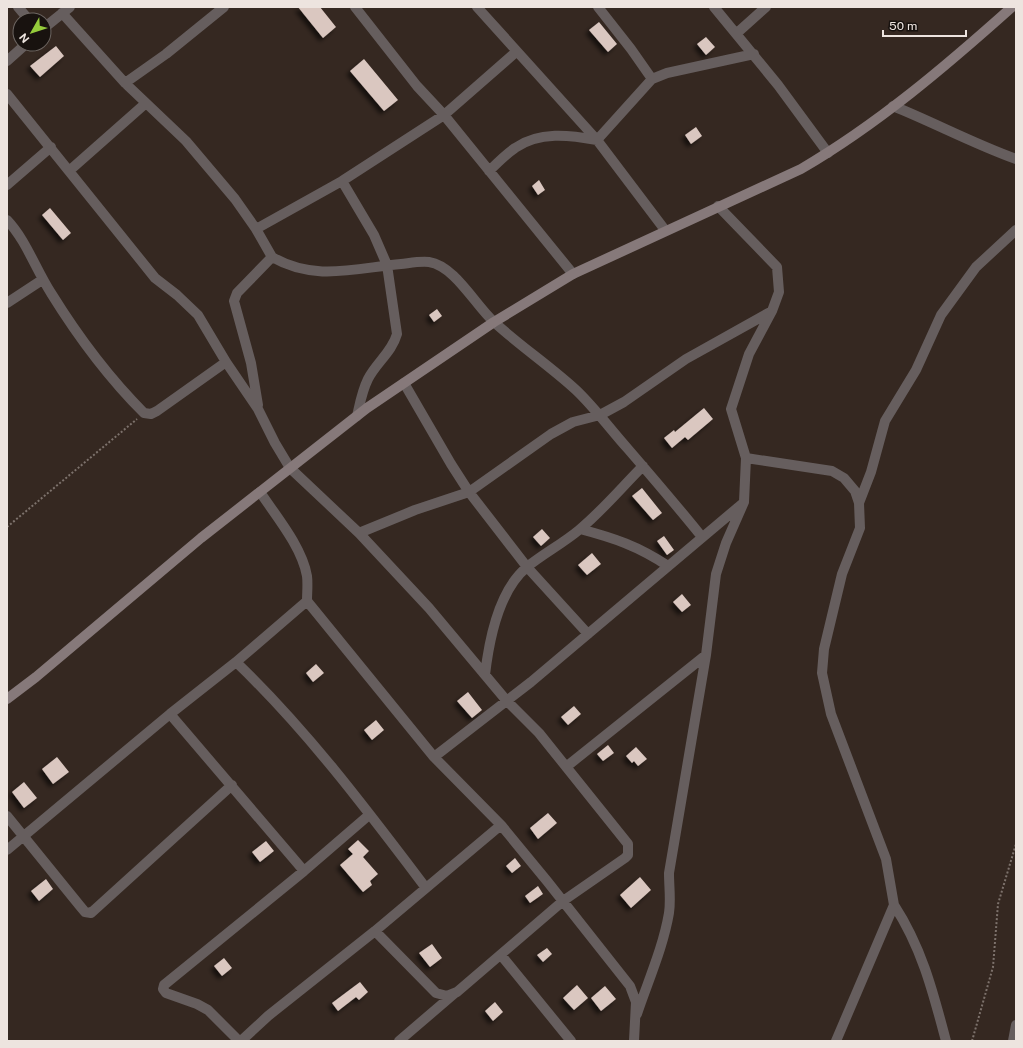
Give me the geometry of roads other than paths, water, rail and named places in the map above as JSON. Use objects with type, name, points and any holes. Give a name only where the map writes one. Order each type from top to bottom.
[{"type":"street","points":[[125,83],[166,54],[224,7]]},
{"type":"street","points":[[355,7],[417,86],[444,115],[573,274]]},
{"type":"street","points":[[477,7],[597,140],[666,230]]},
{"type":"street","points":[[598,7],[631,49],[652,79]]},
{"type":"street","points":[[714,7],[754,54],[828,153]]},
{"type":"street","points":[[737,34],[766,7]]},
{"type":"street","points":[[7,699],[36,677],[201,538],[357,416],[404,383],[494,322],[573,274],[801,169],[828,153],[939,71],[1012,7]]},
{"type":"street","points":[[52,21],[66,10],[125,83],[186,141],[235,199],[256,229],[272,257],[297,269],[330,272],[355,271],[386,265],[428,262],[441,265],[494,322],[542,360],[600,415],[702,537]]},
{"type":"street","points":[[7,61],[17,52]]},
{"type":"street","points":[[256,229],[342,181],[444,115],[516,52]]},
{"type":"street","points":[[597,140],[652,79],[667,73],[754,54]]},
{"type":"street","points":[[7,94],[155,278],[177,295],[198,315],[226,362],[258,409],[275,443],[290,468],[358,533],[429,608],[506,700],[538,733],[566,766],[624,838],[629,850],[625,858],[563,901],[501,956],[398,1041]]},
{"type":"street","points":[[69,171],[146,103]]},
{"type":"street","points":[[893,106],[944,127],[984,147],[1016,159]]},
{"type":"street","points":[[489,171],[515,148],[550,136],[567,135],[597,140]]},
{"type":"street","points":[[7,185],[51,147]]},
{"type":"street","points":[[342,181],[374,235],[386,265],[397,334],[394,343],[368,379],[362,394],[357,416]]},
{"type":"street","points":[[637,1014],[669,914],[670,866],[706,655],[716,574],[726,543],[744,502],[746,458],[731,409],[749,354],[772,311],[778,292],[778,267],[718,206]]},
{"type":"street","points":[[7,220],[28,251],[42,280],[57,303],[102,365],[144,413],[151,414],[156,412],[226,362]]},
{"type":"street","points":[[859,504],[871,472],[885,421],[916,370],[941,315],[976,267],[1016,230]]},
{"type":"street","points":[[258,409],[251,363],[234,301],[237,293],[272,257]]},
{"type":"street","points":[[7,303],[42,280]]},
{"type":"street","points":[[358,533],[415,510],[469,492],[550,434],[573,422],[600,415],[624,402],[686,359],[772,311]]},
{"type":"street","points":[[404,383],[450,464],[469,492],[527,567],[588,634]]},
{"type":"street","points":[[746,458],[832,471],[844,478],[855,491],[859,504],[860,528],[842,574],[824,649],[822,672],[831,714],[886,859],[894,905],[909,928],[928,972],[946,1041]]},
{"type":"street","points":[[485,675],[488,650],[495,620],[513,581],[527,567],[580,529],[643,466]]},
{"type":"street","points":[[260,492],[303,560],[307,576],[307,601],[434,757],[501,825],[630,986],[636,1002],[637,1014],[634,1041]]},
{"type":"street","points":[[434,757],[506,700],[532,682],[744,502]]},
{"type":"street","points":[[580,529],[618,539],[649,554],[668,566]]},
{"type":"street","points":[[7,850],[170,714],[236,662],[307,601]]},
{"type":"street","points":[[566,766],[706,655]]},
{"type":"street","points":[[236,662],[289,715],[426,888]]},
{"type":"street","points":[[170,714],[304,871]]},
{"type":"street","points":[[7,816],[22,838],[85,912],[91,913],[232,785]]},
{"type":"street","points":[[369,815],[304,871],[164,985],[166,992],[208,1010],[240,1041],[268,1016],[375,931],[501,825]]},
{"type":"street","points":[[836,1041],[894,905]]},
{"type":"street","points":[[375,931],[436,993],[448,996],[457,992]]},
{"type":"street","points":[[501,956],[571,1041]]},
{"type":"street","points":[[1013,1041],[1016,1025]]}]
